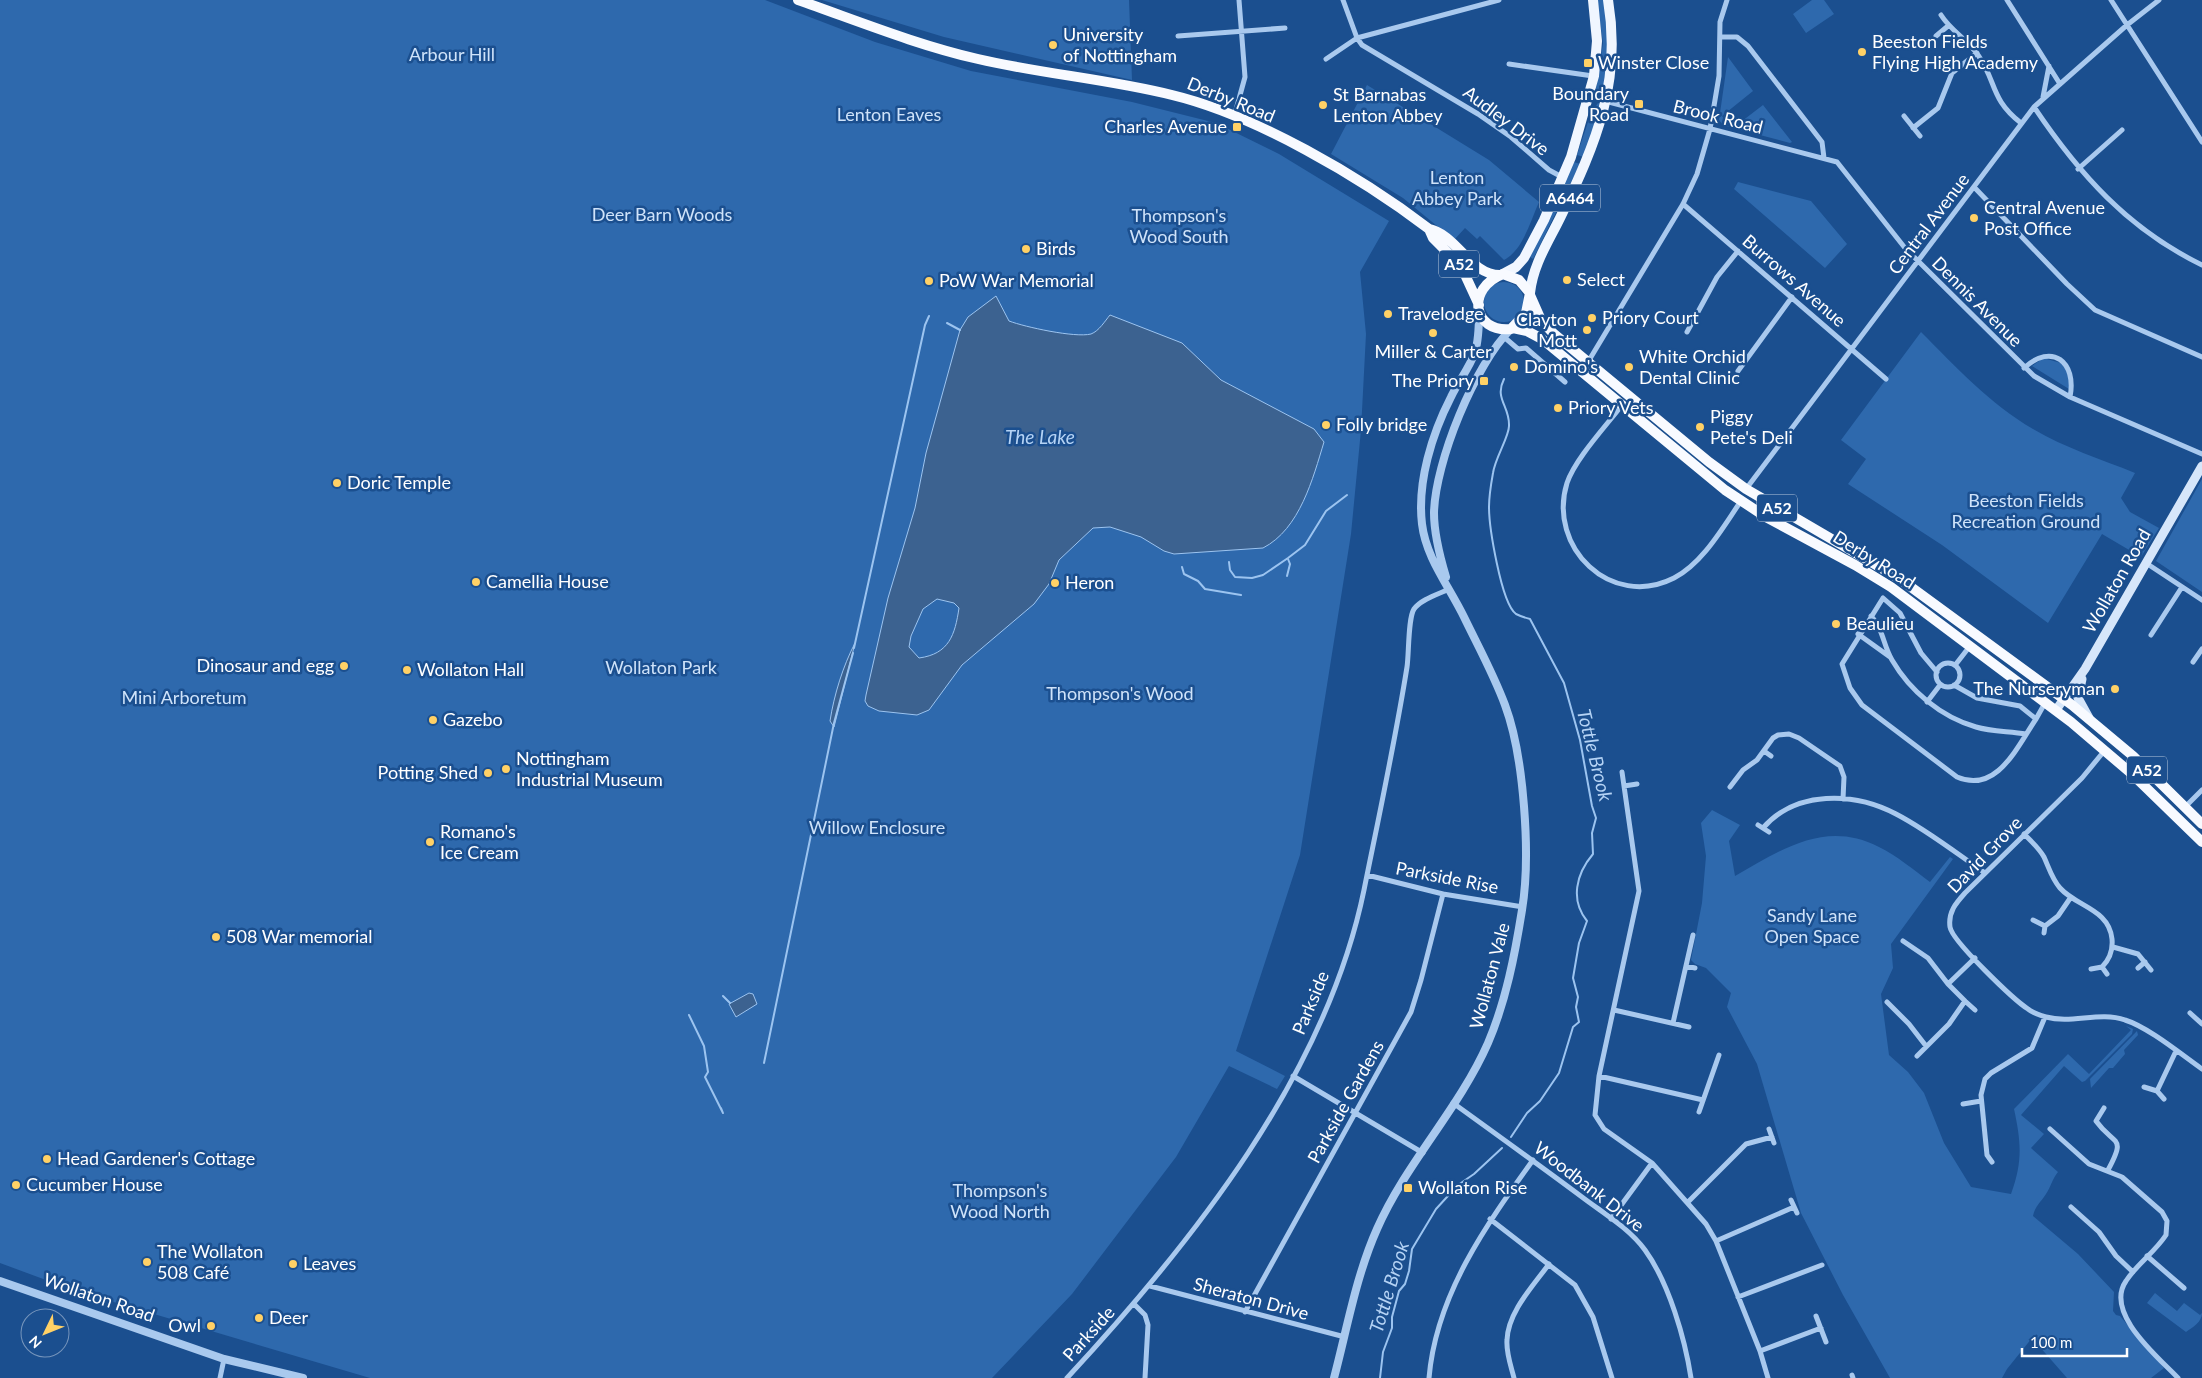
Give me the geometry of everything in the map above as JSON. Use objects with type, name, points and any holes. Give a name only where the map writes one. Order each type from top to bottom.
[{"type":"highway","name":"Derby Road","points":[[798,0],[944,51],[1031,70],[1173,95],[1234,117],[1301,148],[1385,199],[1429,229],[1439,232],[1484,271],[1502,274]]},
{"type":"highway","name":"Derby Road","points":[[1429,229],[1433,238],[1461,266],[1479,308]]},
{"type":"highway","name":"A52","points":[[1512,329],[1494,327],[1484,319],[1479,308],[1483,288],[1502,274],[1519,280],[1530,294]]},
{"type":"highway","name":"Derby Road","points":[[1530,294],[1544,324],[1709,462],[1746,489],[1900,579],[2064,699],[2133,756],[2202,824]]},
{"type":"highway","points":[[1512,329],[1526,313],[1530,294]]},
{"type":"highway","name":"Derby Road","points":[[1512,329],[1527,331],[1539,337],[1708,477],[1741,501],[1890,587],[1970,646],[2106,750],[2202,842]]},
{"type":"main road","name":"A6464","points":[[1502,274],[1516,267],[1524,258],[1544,220],[1562,177],[1587,105],[1594,76],[1597,41],[1593,0]]},
{"type":"main road","name":"A6464","points":[[1530,294],[1534,268],[1586,163],[1605,101],[1611,78],[1614,53],[1608,0]]},
{"type":"main road","points":[[1587,105],[1597,100],[1605,101]]},
{"type":"main road","name":"Wollaton Road","points":[[2056,710],[2085,669],[2202,466]]},
{"type":"main road","points":[[2085,669],[2078,698],[2089,719]]},
{"type":"street","points":[[1234,117],[1244,83],[1239,0]]},
{"type":"street","points":[[1343,0],[1357,38]]},
{"type":"street","points":[[1326,59],[1357,38],[1499,0]]},
{"type":"street","points":[[1588,362],[1683,204],[1697,174],[1710,129],[1719,76],[1721,15],[1727,0]]},
{"type":"street","points":[[2007,0],[2060,84]]},
{"type":"street","points":[[2111,0],[2202,142]]},
{"type":"street","name":"Central Avenue","points":[[1746,489],[2034,107],[2127,24],[2159,0]]},
{"type":"street","points":[[1940,16],[1948,26],[1978,53],[2002,104],[2021,123]]},
{"type":"street","points":[[1936,36],[1948,26]]},
{"type":"street","points":[[1178,36],[1285,28]]},
{"type":"street","points":[[1720,36],[1737,37],[1748,46],[1822,142],[1824,158]]},
{"type":"street","name":"Audley Drive","points":[[1357,38],[1369,50],[1478,114],[1511,137],[1549,170],[1562,177]]},
{"type":"street","points":[[1913,128],[1938,108],[1952,73],[1978,53]]},
{"type":"street","points":[[1509,64],[1594,76]]},
{"type":"street","points":[[2042,98],[2049,66]]},
{"type":"street","name":"Brook Road","points":[[1605,101],[1824,158]]},
{"type":"street","points":[[2034,107],[2078,169],[2106,198],[2146,231],[2202,265]]},
{"type":"street","points":[[1904,116],[1920,136]]},
{"type":"street","points":[[2078,169],[2122,130]]},
{"type":"street","name":"Dennis Avenue","points":[[1824,158],[1842,167],[1918,261],[2024,368],[2045,384],[2070,397],[2202,454]]},
{"type":"street","points":[[1974,187],[2067,284],[2095,310],[2202,356]]},
{"type":"street","name":"Burrows Avenue","points":[[1683,204],[1886,379]]},
{"type":"street","points":[[1687,332],[1717,277],[1738,251]]},
{"type":"street","points":[[1738,371],[1792,297]]},
{"type":"street","name":"Wollaton Vale","points":[[1334,1378],[1362,1271],[1376,1231],[1391,1201],[1423,1153],[1487,1045],[1496,1023],[1512,964],[1523,907],[1524,818],[1521,774],[1515,741],[1505,706],[1449,588],[1431,557],[1422,526],[1420,506],[1427,464],[1444,411],[1475,351],[1479,308]]},
{"type":"street","name":"Wollaton Vale","points":[[1449,588],[1440,554],[1434,515],[1441,467],[1455,426],[1477,382],[1504,337],[1512,329]]},
{"type":"street","points":[[1504,337],[1518,349],[1526,348],[1565,382]]},
{"type":"street","name":"Dennis Avenue","points":[[2024,368],[2041,357],[2059,360],[2071,373],[2072,386],[2070,397]]},
{"type":"street","points":[[1462,375],[1477,382]]},
{"type":"street","points":[[1622,405],[1574,468],[1564,498],[1563,514],[1568,536],[1576,553],[1592,570],[1608,579],[1640,586],[1673,578],[1692,565],[1741,501]]},
{"type":"street","points":[[1427,464],[1441,467]]},
{"type":"street","points":[[2146,563],[2202,600]]},
{"type":"street","points":[[1890,587],[1858,634],[1842,664],[1845,679],[1862,705],[1957,776],[1976,781],[1995,775],[2026,734],[2045,703]]},
{"type":"street","points":[[2151,635],[2182,587]]},
{"type":"street","name":"Parkside","points":[[1067,1378],[1150,1286],[1226,1184],[1293,1076],[1330,998],[1345,956],[1367,875],[1408,663],[1412,613],[1418,604],[1449,588]]},
{"type":"street","points":[[1883,598],[1904,618],[1921,653],[1937,672],[1937,681],[1940,685],[1945,687],[1954,685],[1977,698],[2020,706],[2036,719]]},
{"type":"street","points":[[1870,616],[1881,628],[1890,657],[1904,678],[1927,702],[1947,715],[1972,726],[2026,734]]},
{"type":"street","points":[[2157,627],[2163,631]]},
{"type":"street","points":[[1858,634],[1890,657]]},
{"type":"street","points":[[1956,664],[1970,646]]},
{"type":"street","points":[[2193,662],[2202,649]]},
{"type":"street","points":[[1937,672],[1945,663],[1956,664]]},
{"type":"street","points":[[1954,685],[1960,672],[1956,664]]},
{"type":"street","points":[[1927,702],[1940,685]]},
{"type":"street","points":[[1730,787],[1743,770],[1757,760],[1768,743],[1778,735],[1789,734],[1799,738],[1842,768],[1843,799]]},
{"type":"street","name":"David Grove","points":[[2106,750],[2082,778],[1955,904],[1950,920],[1951,930],[1956,940],[2027,1009],[2045,1017],[2064,1020],[2118,1018],[2140,1027],[2202,1069]]},
{"type":"street","points":[[1764,751],[1771,756]]},
{"type":"street","points":[[1622,772],[1639,882],[1627,950],[1600,1076],[1595,1106],[1598,1122],[1604,1129],[1652,1164],[1706,1224],[1716,1242],[1760,1352],[1768,1378]]},
{"type":"street","points":[[1624,786],[1637,784]]},
{"type":"street","points":[[2185,807],[2202,790]]},
{"type":"street","points":[[1768,832],[1760,826],[1799,803],[1820,798],[1843,799],[1872,804],[1895,813],[1985,873]]},
{"type":"street","points":[[2024,834],[2039,849],[2055,882],[2071,897],[2104,919],[2110,929],[2113,947],[2108,960],[2102,967],[2091,969]]},
{"type":"street","name":"Parkside Rise","points":[[1367,875],[1443,894],[1523,907]]},
{"type":"street","name":"Parkside Gardens","points":[[1245,1312],[1411,1012],[1443,894]]},
{"type":"street","points":[[2044,933],[2045,926],[2058,916],[2071,897]]},
{"type":"street","points":[[2033,920],[2045,926]]},
{"type":"street","points":[[1673,1023],[1693,935]]},
{"type":"street","points":[[1910,945],[1914,938]]},
{"type":"street","points":[[1903,941],[1928,958],[1948,984],[1975,1010]]},
{"type":"street","points":[[2113,947],[2132,951],[2151,970]]},
{"type":"street","points":[[1619,948],[1627,950]]},
{"type":"street","points":[[1948,984],[1975,958]]},
{"type":"street","points":[[2138,968],[2145,962]]},
{"type":"street","points":[[1686,966],[1696,968]]},
{"type":"street","points":[[2102,967],[2107,974]]},
{"type":"street","points":[[1917,1056],[1949,1024],[1965,1001]]},
{"type":"street","points":[[1887,1002],[1926,1046]]},
{"type":"street","points":[[1887,1014],[1893,1008]]},
{"type":"street","points":[[1614,1010],[1689,1027]]},
{"type":"street","points":[[2190,1013],[2202,1024]]},
{"type":"street","points":[[1992,1162],[1988,1155],[1981,1101],[1982,1088],[1988,1076],[2032,1048],[2045,1017]]},
{"type":"street","points":[[2157,1091],[2176,1051]]},
{"type":"street","points":[[1699,1112],[1719,1056]]},
{"type":"street","points":[[1293,1076],[1423,1153]]},
{"type":"street","points":[[1600,1076],[1703,1100]]},
{"type":"street","points":[[2144,1087],[2157,1091],[2164,1099]]},
{"type":"street","points":[[1963,1104],[1981,1101]]},
{"type":"street","name":"Woodbank Drive","points":[[1453,1103],[1533,1160],[1637,1241],[1654,1264],[1669,1298],[1688,1357],[1691,1378]]},
{"type":"street","points":[[2104,1108],[2096,1121],[2114,1138],[2118,1145],[2118,1151],[2108,1170]]},
{"type":"street","points":[[1769,1129],[1774,1143]]},
{"type":"street","points":[[2050,1129],[2089,1164],[2122,1176],[2165,1216],[2168,1226],[2166,1235],[2126,1281],[2121,1293],[2124,1316],[2178,1378]]},
{"type":"street","points":[[1688,1202],[1746,1144],[1772,1137]]},
{"type":"street","points":[[1981,1158],[1988,1155]]},
{"type":"street","points":[[1429,1378],[1440,1326],[1448,1300],[1473,1246],[1533,1160]]},
{"type":"street","points":[[1611,1219],[1652,1164]]},
{"type":"street","points":[[1791,1200],[1797,1213]]},
{"type":"street","points":[[1716,1242],[1794,1206]]},
{"type":"street","points":[[2071,1206],[2099,1232],[2116,1256],[2133,1272]]},
{"type":"street","points":[[1490,1220],[1575,1285],[1585,1301],[1601,1336],[1612,1378]]},
{"type":"street","points":[[2147,1256],[2184,1288]]},
{"type":"street","points":[[1514,1378],[1506,1342],[1508,1329],[1516,1311],[1549,1264]]},
{"type":"street","points":[[1738,1297],[1822,1265]]},
{"type":"street","name":"Wollaton Road","points":[[0,1281],[224,1359],[302,1378]]},
{"type":"street","name":"Sheraton Drive","points":[[1150,1286],[1345,1338]]},
{"type":"street","points":[[1134,1304],[1145,1315],[1148,1325],[1145,1378]]},
{"type":"street","points":[[1816,1316],[1826,1342]]},
{"type":"street","points":[[1760,1352],[1821,1328]]},
{"type":"street","points":[[220,1378],[224,1359]]},
{"type":"green space","name":"Wollaton Park","points":[[0,0],[765,0],[875,42],[971,71],[1132,102],[1216,123],[1279,154],[1389,221],[1360,272],[1366,334],[1361,430],[1351,534],[1300,855],[1236,1051],[1285,1076],[1277,1089],[1229,1066],[1176,1157],[1072,1294],[992,1378],[370,1378],[73,1290],[0,1263]]},
{"type":"green space","name":"University of Nottingham","points":[[822,0],[1129,0],[1132,80],[944,37]]},
{"type":"green space","points":[[1597,0],[1606,0],[1610,30],[1603,95],[1595,94],[1603,43]]},
{"type":"green space","points":[[1812,0],[1824,0],[1834,14],[1806,33],[1793,14]]},
{"type":"green space","points":[[1728,57],[1753,91],[1722,116],[1729,127],[1723,125],[1719,120]]},
{"type":"green space","name":"Lenton Abbey Park","points":[[1367,85],[1489,160],[1539,202],[1521,243],[1511,255],[1504,260],[1480,236],[1477,239],[1465,228],[1454,240],[1403,198],[1331,154]]},
{"type":"green space","points":[[1598,103],[1601,104],[1584,157],[1577,155],[1591,113]]},
{"type":"green space","points":[[1763,105],[1792,142],[1733,128]]},
{"type":"green space","points":[[1574,162],[1580,164],[1533,259],[1530,257]]},
{"type":"green space","points":[[1738,182],[1811,201],[1847,244],[1825,268],[1734,189]]},
{"type":"green space","points":[[1508,282],[1515,285],[1521,291],[1524,302],[1523,310],[1515,319],[1508,322],[1500,322],[1493,319],[1485,310],[1484,298],[1487,291],[1496,283]]},
{"type":"green space","name":"Beeston Fields Recreation Ground","points":[[1921,332],[1988,397],[2017,419],[2058,442],[2135,473],[2121,498],[2130,512],[2159,528],[2141,557],[2102,534],[2048,623],[1942,545],[1848,484],[1866,459],[1841,440]]},
{"type":"green space","points":[[2043,358],[2061,363],[2070,375],[2069,389],[2032,366]]},
{"type":"green space","points":[[2202,479],[2202,592],[2156,561]]},
{"type":"green space","name":"Sandy Lane Open Space","points":[[1712,810],[1740,825],[1729,841],[1735,876],[1787,848],[1804,841],[1822,837],[1840,836],[1859,839],[1879,847],[1930,882],[1950,857],[1953,859],[1891,944],[1893,968],[1881,994],[1889,1055],[1908,1072],[1924,1093],[1944,1143],[1971,1187],[2011,1194],[2018,1171],[2020,1152],[2014,1109],[2068,1054],[2089,1074],[2131,1030],[2126,1026],[2133,1029],[2132,1034],[2085,1081],[2082,1082],[2064,1066],[2021,1115],[2044,1134],[2031,1148],[2058,1172],[2033,1216],[2078,1254],[2114,1292],[2113,1311],[2116,1315],[2120,1316],[2164,1368],[2151,1378],[2067,1378],[2032,1338],[2002,1378],[1890,1378],[1843,1295],[1801,1213],[1757,1064],[1727,1007],[1731,993],[1706,968],[1695,964],[1691,960],[1702,903],[1706,856],[1701,823]]},
{"type":"green space","points":[[2137,1031],[2138,1035],[2124,1050],[2125,1054],[2091,1088],[2090,1079]]},
{"type":"green space","points":[[2155,1293],[2177,1311],[2184,1303],[2200,1315],[2202,1313],[2202,1316],[2197,1324],[2186,1332],[2147,1303]]},
{"type":"water","name":"The Lake","points":[[996,296],[1009,321],[1050,331],[1084,335],[1091,334],[1110,315],[1182,343],[1221,380],[1314,429],[1324,442],[1310,486],[1296,516],[1276,539],[1263,548],[1174,554],[1164,551],[1141,537],[1110,527],[1093,528],[1059,560],[1049,584],[1034,604],[962,665],[929,710],[917,715],[879,711],[868,706],[865,701],[866,695],[888,598],[915,508],[926,453],[960,330],[968,317]],"holes":[[[937,599],[954,603],[959,608],[955,627],[949,642],[937,652],[919,658],[909,647],[911,636],[923,609]]]},
{"type":"water","points":[[855,643],[834,727],[830,721],[834,701],[843,671]]},
{"type":"water","points":[[749,993],[753,994],[757,1004],[736,1017],[729,1004]]},
{"type":"waterway","points":[[854,648],[925,325],[929,316]]},
{"type":"waterway","points":[[947,323],[960,330]]},
{"type":"waterway","name":"Tottle Brook","points":[[1504,379],[1501,386],[1501,397],[1509,419],[1509,426],[1507,436],[1494,467],[1489,503],[1491,530],[1497,564],[1505,595],[1511,607],[1516,614],[1530,619],[1564,683],[1580,740],[1592,806],[1596,818],[1592,833],[1593,854],[1582,870],[1577,887],[1578,904],[1587,921],[1579,943],[1573,978],[1578,997],[1576,1007],[1579,1022],[1573,1027],[1559,1073],[1540,1101],[1527,1113],[1511,1137]]},
{"type":"waterway","points":[[1229,562],[1230,570],[1235,577],[1252,578],[1263,575],[1305,545],[1326,511],[1347,495]]},
{"type":"waterway","points":[[1287,576],[1290,564],[1288,559]]},
{"type":"waterway","points":[[1182,567],[1184,574],[1198,581],[1205,589],[1241,595]]},
{"type":"waterway","points":[[764,1063],[834,723],[853,653]]},
{"type":"waterway","points":[[723,996],[730,1003]]},
{"type":"waterway","points":[[689,1015],[704,1046],[708,1072],[705,1077],[723,1113],[721,1108]]},
{"type":"waterway","name":"Tottle Brook","points":[[1380,1378],[1383,1352],[1392,1328],[1392,1317],[1399,1291],[1405,1284],[1409,1271],[1412,1249],[1436,1209],[1458,1185],[1474,1174],[1502,1148]]},
{"type":"place","name":"University of Nottingham","points":[[1053,45]]},
{"type":"place","name":"Beeston Fields Flying High Academy","points":[[1862,52]]},
{"type":"place","name":"Winster Close","points":[[1588,63]]},
{"type":"place","name":"Boundary Road","points":[[1639,104]]},
{"type":"place","name":"St Barnabas Lenton Abbey","points":[[1323,105]]},
{"type":"place","name":"Charles Avenue","points":[[1237,127]]},
{"type":"place","name":"Central Avenue Post Office","points":[[1974,218]]},
{"type":"place","name":"Birds","points":[[1026,249]]},
{"type":"place","name":"Select","points":[[1567,280]]},
{"type":"place","name":"PoW War Memorial","points":[[929,281]]},
{"type":"place","name":"Travelodge","points":[[1388,314]]},
{"type":"place","name":"Priory Court","points":[[1592,318]]},
{"type":"place","name":"Clayton Mott","points":[[1587,330]]},
{"type":"place","name":"Miller & Carter","points":[[1433,333]]},
{"type":"place","name":"Domino's","points":[[1514,367]]},
{"type":"place","name":"White Orchid Dental Clinic","points":[[1629,367]]},
{"type":"place","name":"The Priory","points":[[1484,381]]},
{"type":"place","name":"Priory Vets","points":[[1558,408]]},
{"type":"place","name":"Folly bridge","points":[[1326,425]]},
{"type":"place","name":"Piggy Pete's Deli","points":[[1700,427]]},
{"type":"place","name":"Doric Temple","points":[[337,483]]},
{"type":"place","name":"Camellia House","points":[[476,582]]},
{"type":"place","name":"Heron","points":[[1055,583]]},
{"type":"place","name":"Beaulieu","points":[[1836,624]]},
{"type":"place","name":"Dinosaur and egg","points":[[344,666]]},
{"type":"place","name":"Wollaton Hall","points":[[407,670]]},
{"type":"place","name":"The Nurseryman","points":[[2115,689]]},
{"type":"place","name":"Gazebo","points":[[433,720]]},
{"type":"place","name":"Nottingham Industrial Museum","points":[[506,769]]},
{"type":"place","name":"Potting Shed","points":[[488,773]]},
{"type":"place","name":"Romano's Ice Cream","points":[[430,842]]},
{"type":"place","name":"508 War memorial","points":[[216,937]]},
{"type":"place","name":"Head Gardener's Cottage","points":[[47,1159]]},
{"type":"place","name":"Cucumber House","points":[[16,1185]]},
{"type":"place","name":"Wollaton Rise","points":[[1408,1188]]},
{"type":"place","name":"The Wollaton 508 Café","points":[[147,1262]]},
{"type":"place","name":"Leaves","points":[[293,1264]]},
{"type":"place","name":"Deer","points":[[259,1318]]},
{"type":"place","name":"Owl","points":[[211,1326]]},
{"type":"park label","name":"Arbour Hill","points":[[452,55]]},
{"type":"park label","name":"Lenton Eaves","points":[[889,115]]},
{"type":"park label","name":"Deer Barn Woods","points":[[662,215]]},
{"type":"park label","name":"Thompson's Wood South","points":[[1179,226]]},
{"type":"park label","name":"Thompson's Wood","points":[[1120,694]]},
{"type":"park label","name":"Mini Arboretum","points":[[184,698]]},
{"type":"park label","name":"Willow Enclosure","points":[[877,828]]},
{"type":"park label","name":"Thompson's Wood North","points":[[1000,1201]]}]
